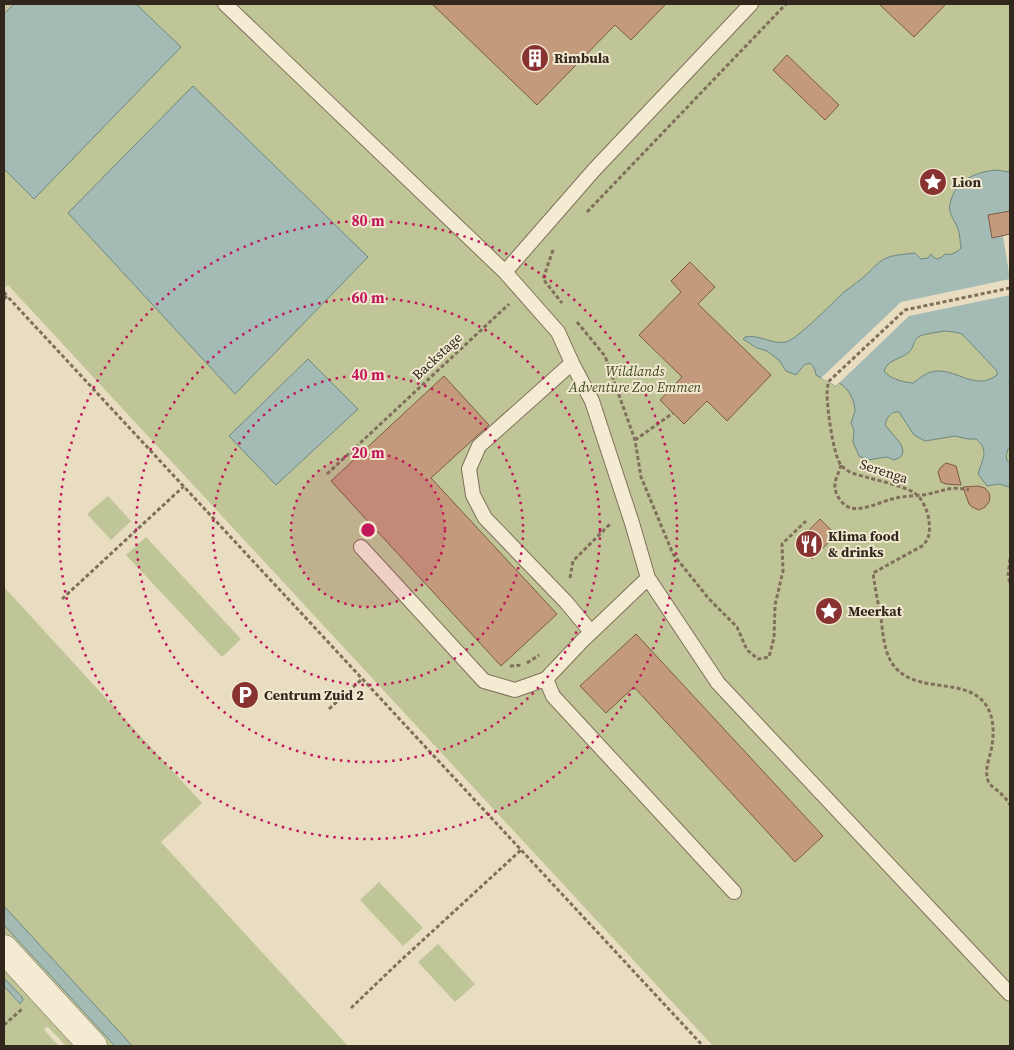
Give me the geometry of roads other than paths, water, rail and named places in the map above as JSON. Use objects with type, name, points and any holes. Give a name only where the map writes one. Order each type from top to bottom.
[{"type":"street","points":[[4,949],[93,1046]]},
{"type":"lane","points":[[225,4],[505,272],[558,332],[592,401],[648,578],[718,683],[1010,994]]},
{"type":"lane","points":[[505,272],[594,170],[751,4]]},
{"type":"lane","points":[[572,363],[479,446],[469,469],[473,496],[485,518],[566,602],[590,632]]},
{"type":"lane","points":[[361,547],[484,681],[515,690],[546,679],[590,632],[648,578]]},
{"type":"lane","points":[[546,679],[554,696],[734,892]]},
{"type":"water","points":[[14,4],[136,4],[181,47],[34,199],[4,169],[4,14]]},
{"type":"water","points":[[193,86],[368,257],[235,394],[68,213]]},
{"type":"water","points":[[989,171],[1010,172],[1010,448],[1006,457],[1010,463],[1009,487],[999,484],[987,486],[978,474],[984,451],[976,439],[955,436],[925,441],[914,435],[899,412],[894,412],[890,415],[885,425],[901,444],[902,455],[894,460],[887,457],[868,460],[859,456],[853,442],[854,430],[851,423],[855,407],[845,388],[839,383],[836,386],[816,375],[814,368],[809,363],[804,365],[796,375],[786,371],[779,360],[767,351],[757,348],[743,339],[750,336],[781,343],[792,339],[844,292],[886,258],[915,253],[921,259],[928,258],[931,254],[937,259],[945,254],[958,251],[961,248],[960,236],[951,216],[951,200],[963,182],[975,175]],"holes":[[[944,331],[962,334],[997,371],[997,375],[982,381],[974,381],[945,372],[934,371],[913,383],[893,378],[884,371],[888,364],[909,352],[916,339],[920,336]]]},
{"type":"water","points":[[308,359],[358,409],[276,485],[229,436]]},
{"type":"water","points":[[4,906],[132,1046],[115,1046],[4,925]]},
{"type":"water","points":[[4,978],[22,997],[23,1000],[20,1004],[4,986]]},
{"type":"place","name":"Rimbula","points":[[535,58]]},
{"type":"place","name":"Lion","points":[[933,182]]},
{"type":"place","name":"Klima food & drinks","points":[[809,544]]},
{"type":"place","name":"Meerkat","points":[[829,611]]},
{"type":"place","name":"Centrum Zuid 2","points":[[245,695]]},
{"type":"park label","name":"Wildlands Adventure Zoo Emmen","points":[[635,380]]}]
